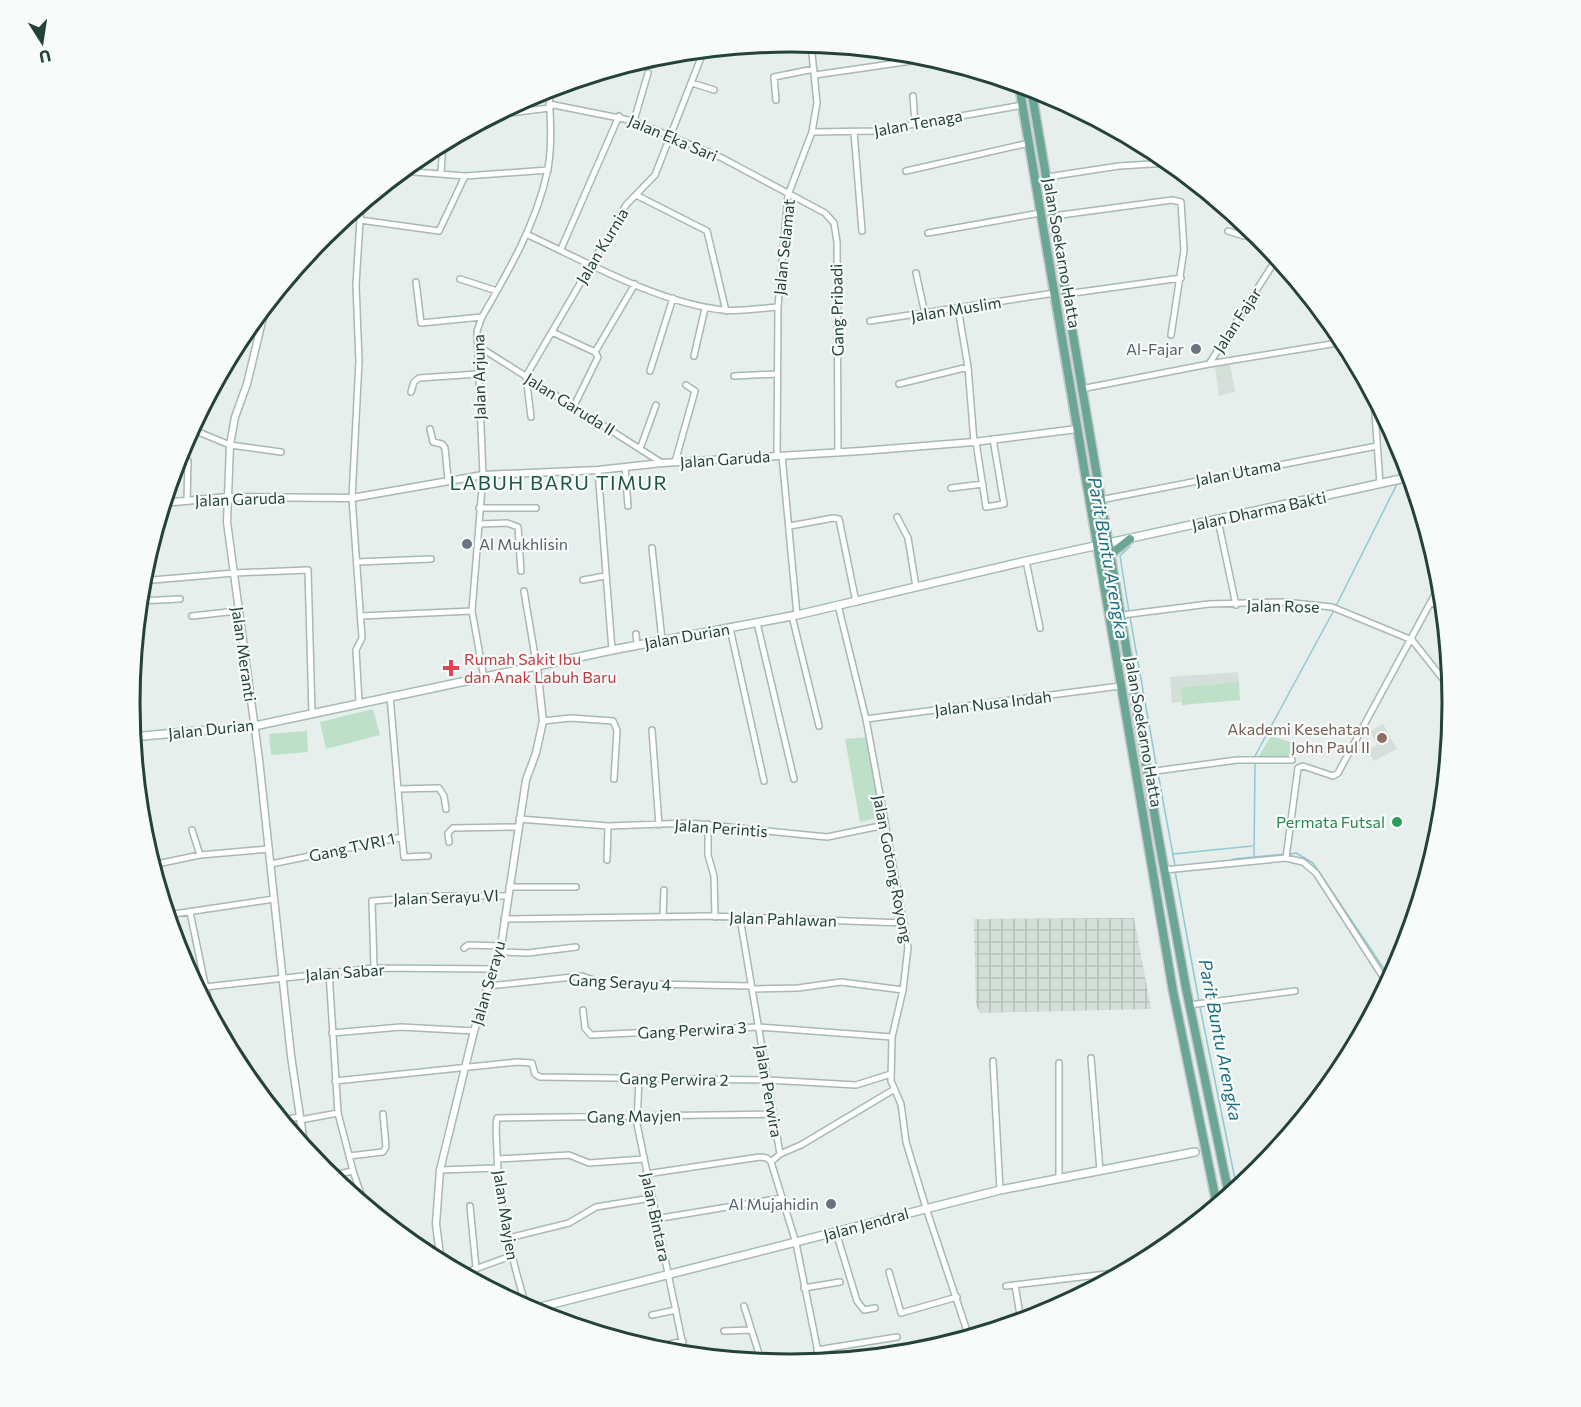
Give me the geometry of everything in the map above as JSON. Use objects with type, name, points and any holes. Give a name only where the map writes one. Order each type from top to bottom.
[{"type":"main road","name":"Jalan Soekarno Hatta","points":[[1020,94],[1119,686],[1201,1150],[1215,1197]]},
{"type":"main road","name":"Jalan Soekarno Hatta","points":[[1033,99],[1100,500],[1110,555],[1125,615],[1152,772],[1172,869],[1186,988],[1197,1004],[1227,1186]]},
{"type":"main road","name":"Jalan Dharma Bakti","points":[[1096,546],[1401,479]]},
{"type":"main road","points":[[1110,555],[1130,539]]},
{"type":"main road","name":"Jalan Durian","points":[[141,736],[254,726],[359,702],[856,602],[1096,546]]},
{"type":"main road","points":[[1173,991],[1186,988]]},
{"type":"main road","name":"Jalan Jendral","points":[[542,1306],[1000,1190],[1201,1150]]},
{"type":"street","name":"Jalan Selamat","points":[[812,53],[817,103],[812,132],[788,195],[778,307],[777,374],[780,456],[790,526],[794,615],[819,726]]},
{"type":"street","name":"Jalan Kurnia","points":[[526,376],[626,205],[655,175],[701,59]]},
{"type":"street","points":[[776,100],[774,77],[899,62]]},
{"type":"street","points":[[634,121],[648,73]]},
{"type":"street","points":[[692,83],[714,90]]},
{"type":"street","points":[[913,96],[915,124]]},
{"type":"street","name":"Jalan Arjuna","points":[[484,678],[472,611],[483,475],[477,331],[482,317],[526,234],[548,170],[549,99]]},
{"type":"street","name":"Jalan Tenaga","points":[[812,132],[854,132],[915,124],[1021,105]]},
{"type":"street","name":"Jalan Eka Sari","points":[[524,110],[549,106],[619,116],[722,158],[788,195]]},
{"type":"street","points":[[561,249],[619,116]]},
{"type":"street","points":[[854,132],[862,231]]},
{"type":"street","points":[[906,171],[1028,143]]},
{"type":"street","points":[[441,173],[442,154]]},
{"type":"street","points":[[1047,177],[1119,166],[1155,164]]},
{"type":"street","points":[[416,171],[465,176],[548,170]]},
{"type":"street","points":[[360,220],[439,231],[465,176]]},
{"type":"street","points":[[636,195],[707,231],[726,311]]},
{"type":"street","name":"Gang Pribadi","points":[[788,195],[825,213],[834,223],[836,230],[838,453]]},
{"type":"street","points":[[1053,216],[1172,200],[1181,202],[1184,250],[1171,335]]},
{"type":"street","points":[[928,233],[1039,214]]},
{"type":"street","points":[[359,702],[356,650],[362,638],[352,498],[359,361],[356,285],[360,215]]},
{"type":"street","points":[[1228,231],[1243,236]]},
{"type":"street","points":[[526,234],[635,284],[705,308],[726,311],[778,307]]},
{"type":"street","name":"Jalan Fajar","points":[[1081,389],[1209,364],[1272,266]]},
{"type":"street","points":[[916,273],[926,314]]},
{"type":"street","points":[[1066,294],[1180,278]]},
{"type":"street","points":[[460,279],[497,291]]},
{"type":"street","points":[[416,282],[421,322],[482,317]]},
{"type":"street","points":[[574,406],[597,362],[595,352],[635,284]]},
{"type":"street","name":"Jalan Muslim","points":[[870,321],[1054,293]]},
{"type":"street","points":[[650,371],[673,298]]},
{"type":"street","points":[[694,357],[705,308]]},
{"type":"street","points":[[958,308],[968,367],[975,442],[986,507],[1004,504],[993,439]]},
{"type":"street","name":"Jalan Meranti","points":[[261,325],[247,384],[235,417],[230,445],[227,522],[254,726],[303,1135]]},
{"type":"street","points":[[552,332],[595,352]]},
{"type":"street","points":[[1209,364],[1333,344]]},
{"type":"street","name":"Jalan Garuda II","points":[[478,346],[662,463]]},
{"type":"street","points":[[899,384],[968,367]]},
{"type":"street","points":[[411,392],[418,378],[478,374]]},
{"type":"street","points":[[734,376],[777,374]]},
{"type":"street","points":[[526,376],[531,417]]},
{"type":"street","points":[[675,462],[695,391],[686,385]]},
{"type":"street","points":[[640,449],[656,405]]},
{"type":"street","points":[[1375,419],[1380,484]]},
{"type":"street","points":[[430,429],[432,441],[445,448],[448,479]]},
{"type":"street","name":"Jalan Garuda","points":[[172,502],[228,497],[352,498],[392,493],[448,479],[483,475],[598,470],[675,462],[838,453],[975,442],[1076,429]]},
{"type":"street","points":[[199,432],[230,445],[281,452]]},
{"type":"street","name":"Jalan Utama","points":[[1100,500],[1377,446]]},
{"type":"street","points":[[187,501],[188,461]]},
{"type":"street","points":[[625,467],[628,506]]},
{"type":"street","points":[[598,470],[612,650]]},
{"type":"street","points":[[951,488],[983,484]]},
{"type":"street","points":[[479,508],[536,508]]},
{"type":"street","points":[[790,526],[833,518],[839,519],[856,602]]},
{"type":"street","points":[[897,518],[908,538],[916,587]]},
{"type":"street","points":[[1218,520],[1236,605]]},
{"type":"street","points":[[480,524],[507,523],[518,527],[521,571]]},
{"type":"street","points":[[652,548],[662,640]]},
{"type":"street","points":[[357,562],[431,559]]},
{"type":"street","points":[[1026,561],[1040,628]]},
{"type":"street","points":[[151,580],[234,573],[309,572],[312,713]]},
{"type":"street","points":[[583,580],[605,576]]},
{"type":"street","points":[[524,591],[537,668]]},
{"type":"street","points":[[148,601],[180,599]]},
{"type":"street","name":"Jalan Rose","points":[[1125,615],[1209,604],[1294,602],[1332,607],[1412,640],[1441,676]]},
{"type":"street","points":[[1286,855],[1298,768],[1303,766],[1333,776],[1338,773],[1432,602]]},
{"type":"street","name":"Jalan Gotong Royong","points":[[838,605],[866,719],[909,958],[892,1037],[893,1090],[901,1104],[906,1142],[967,1330]]},
{"type":"street","points":[[192,616],[237,611]]},
{"type":"street","points":[[361,616],[472,611]]},
{"type":"street","points":[[757,623],[794,779]]},
{"type":"street","points":[[730,628],[764,782]]},
{"type":"street","points":[[636,634],[637,645]]},
{"type":"street","name":"Jalan Serayu","points":[[440,1251],[436,1224],[440,1170],[474,1031],[500,949],[517,827],[526,780],[536,753],[543,721],[537,668]]},
{"type":"street","name":"Jalan Nusa Indah","points":[[866,719],[1119,686]]},
{"type":"street","name":"Gang TVRI 1","points":[[271,864],[402,837],[390,696]]},
{"type":"street","points":[[543,721],[571,718],[613,721],[617,730],[614,779]]},
{"type":"street","points":[[652,730],[659,825]]},
{"type":"street","points":[[1152,772],[1237,760],[1292,760]]},
{"type":"street","points":[[398,789],[439,788],[444,796],[446,809]]},
{"type":"street","name":"Jalan Perintis","points":[[519,819],[608,826],[708,824],[827,837],[885,825]]},
{"type":"street","points":[[708,824],[708,855],[714,876],[715,917]]},
{"type":"street","points":[[607,860],[608,826]]},
{"type":"street","points":[[448,842],[448,833],[453,828],[517,827]]},
{"type":"street","points":[[192,830],[200,855]]},
{"type":"street","points":[[402,837],[404,857],[428,856]]},
{"type":"street","points":[[160,863],[200,855],[269,849]]},
{"type":"street","points":[[1172,869],[1286,855],[1303,862],[1314,869],[1381,975]]},
{"type":"street","points":[[509,887],[576,887]]},
{"type":"street","points":[[663,916],[664,890]]},
{"type":"street","name":"Jalan Serayu VI","points":[[374,968],[371,903],[385,899],[507,896]]},
{"type":"street","points":[[174,914],[274,898]]},
{"type":"street","points":[[190,912],[207,990]]},
{"type":"street","name":"Jalan Pahlawan","points":[[504,919],[663,916],[904,923]]},
{"type":"street","name":"Jalan Perwira","points":[[740,918],[780,1154],[771,1162],[796,1243],[818,1353]]},
{"type":"street","points":[[464,948],[468,945],[528,953],[576,947]]},
{"type":"street","name":"Jalan Sabar","points":[[206,987],[374,968],[495,969]]},
{"type":"street","points":[[329,972],[338,1113],[352,1171],[360,1192]]},
{"type":"street","name":"Gang Serayu 4","points":[[489,986],[582,976],[602,983],[751,988],[806,987],[841,982],[903,990]]},
{"type":"street","points":[[1197,1004],[1295,991]]},
{"type":"street","name":"Gang Perwira 3","points":[[583,1010],[585,1028],[591,1035],[758,1027],[892,1037]]},
{"type":"street","points":[[332,1033],[401,1027],[474,1031]]},
{"type":"street","points":[[1092,1058],[1100,1171]]},
{"type":"street","points":[[993,1061],[1000,1190]]},
{"type":"street","name":"Gang Perwira 2","points":[[465,1066],[527,1062],[532,1063],[535,1074],[540,1077],[768,1080],[856,1085],[891,1074]]},
{"type":"street","points":[[1059,1063],[1059,1177]]},
{"type":"street","points":[[335,1081],[465,1066]]},
{"type":"street","name":"Jalan Bintara","points":[[639,1078],[637,1116],[646,1174],[684,1345]]},
{"type":"street","points":[[780,1154],[801,1145],[893,1090]]},
{"type":"street","points":[[290,1119],[338,1113]]},
{"type":"street","points":[[349,1156],[383,1152],[386,1148],[383,1114]]},
{"type":"street","name":"Gang Mayjen","points":[[496,1119],[500,1117],[773,1114]]},
{"type":"street","name":"Jalan Mayjen","points":[[496,1119],[497,1168],[508,1238],[511,1257],[524,1297]]},
{"type":"street","points":[[498,1159],[569,1155],[589,1163],[644,1159]]},
{"type":"street","points":[[646,1174],[760,1157],[767,1158],[771,1162]]},
{"type":"street","points":[[440,1170],[497,1168]]},
{"type":"street","points":[[340,1173],[352,1171]]},
{"type":"street","points":[[508,1238],[569,1223],[596,1207],[651,1198]]},
{"type":"street","points":[[655,1219],[782,1198]]},
{"type":"street","name":"Jalan Mayjen","points":[[470,1206],[476,1268]]},
{"type":"street","points":[[836,1232],[857,1301],[864,1310],[875,1308]]},
{"type":"street","points":[[471,1270],[511,1257]]},
{"type":"street","points":[[889,1272],[901,1313],[957,1297]]},
{"type":"street","points":[[1006,1286],[1099,1275]]},
{"type":"street","points":[[804,1288],[840,1282]]},
{"type":"street","points":[[1015,1285],[1019,1313]]},
{"type":"street","points":[[744,1306],[750,1330],[760,1353]]},
{"type":"street","points":[[652,1315],[676,1310]]},
{"type":"street","points":[[724,1331],[750,1330]]},
{"type":"street","points":[[817,1350],[897,1337]]},
{"type":"street","points":[[672,1344],[683,1341]]},
{"type":"shaded area","points":[[1230,364],[1235,392],[1219,396],[1215,367]]},
{"type":"shaded area","points":[[1238,672],[1239,682],[1181,687],[1182,702],[1172,703],[1170,677]]},
{"type":"shaded area","name":"Akademi Kesehatan John Paul II","points":[[1383,724],[1397,749],[1374,761],[1367,750],[1377,745],[1370,731]]},
{"type":"shaded area","points":[[1134,918],[1151,1009],[980,1013],[976,1005],[974,919]]},
{"type":"green space","points":[[1239,682],[1240,700],[1182,705],[1181,687]]},
{"type":"green space","points":[[373,709],[380,735],[326,749],[320,722]]},
{"type":"green space","points":[[307,731],[308,752],[271,755],[269,734]]},
{"type":"green space","points":[[1271,736],[1294,743],[1290,757],[1259,756]]},
{"type":"green space","points":[[871,737],[886,816],[860,822],[845,739]]},
{"type":"waterway","name":"Parit Buntu Arengka","points":[[1016,93],[1018,103]]},
{"type":"waterway","name":"Parit Buntu Arengka","points":[[1018,108],[1024,142]]},
{"type":"waterway","name":"Parit Buntu Arengka","points":[[1025,147],[1072,426]]},
{"type":"waterway","name":"Parit Buntu Arengka","points":[[1073,430],[1083,488]]},
{"type":"waterway","points":[[1336,606],[1398,482]]},
{"type":"waterway","name":"Parit Buntu Arengka","points":[[1129,612],[1120,556],[1130,546]]},
{"type":"waterway","points":[[1255,756],[1334,610]]},
{"type":"waterway","name":"Parit Buntu Arengka","points":[[1130,617],[1157,769]]},
{"type":"waterway","name":"Parit Buntu Arengka","points":[[1111,652],[1116,683]]},
{"type":"waterway","name":"Parit Buntu Arengka","points":[[1117,688],[1166,973]]},
{"type":"waterway","points":[[1158,768],[1254,757]]},
{"type":"waterway","points":[[1254,856],[1255,762]]},
{"type":"waterway","name":"Parit Buntu Arengka","points":[[1158,773],[1175,866]]},
{"type":"waterway","points":[[1173,854],[1252,846]]},
{"type":"waterway","points":[[1290,854],[1296,853],[1313,863],[1384,969]]},
{"type":"waterway","points":[[1233,859],[1285,854]]},
{"type":"waterway","name":"Parit Buntu Arengka","points":[[1175,871],[1199,1002]]},
{"type":"waterway","name":"Parit Buntu Arengka","points":[[1200,1007],[1235,1179]]},
{"type":"waterway","name":"Parit Buntu Arengka","points":[[1173,1013],[1178,1036]]},
{"type":"waterway","name":"Parit Buntu Arengka","points":[[1179,1041],[1183,1061]]},
{"type":"waterway","name":"Parit Buntu Arengka","points":[[1198,1133],[1211,1200]]},
{"type":"place","name":"Al-Fajar","points":[[1196,349]]},
{"type":"place","name":"Al Mukhlisin","points":[[467,544]]},
{"type":"place","name":"Rumah Sakit Ibu dan Anak Labuh Baru","points":[[451,668]]},
{"type":"place","name":"Akademi Kesehatan John Paul II","points":[[1382,738]]},
{"type":"place","name":"Permata Futsal","points":[[1397,822]]},
{"type":"place","name":"Al Mujahidin","points":[[831,1204]]},
{"type":"district","name":"LABUH BARU TIMUR","points":[[559,483]]}]
